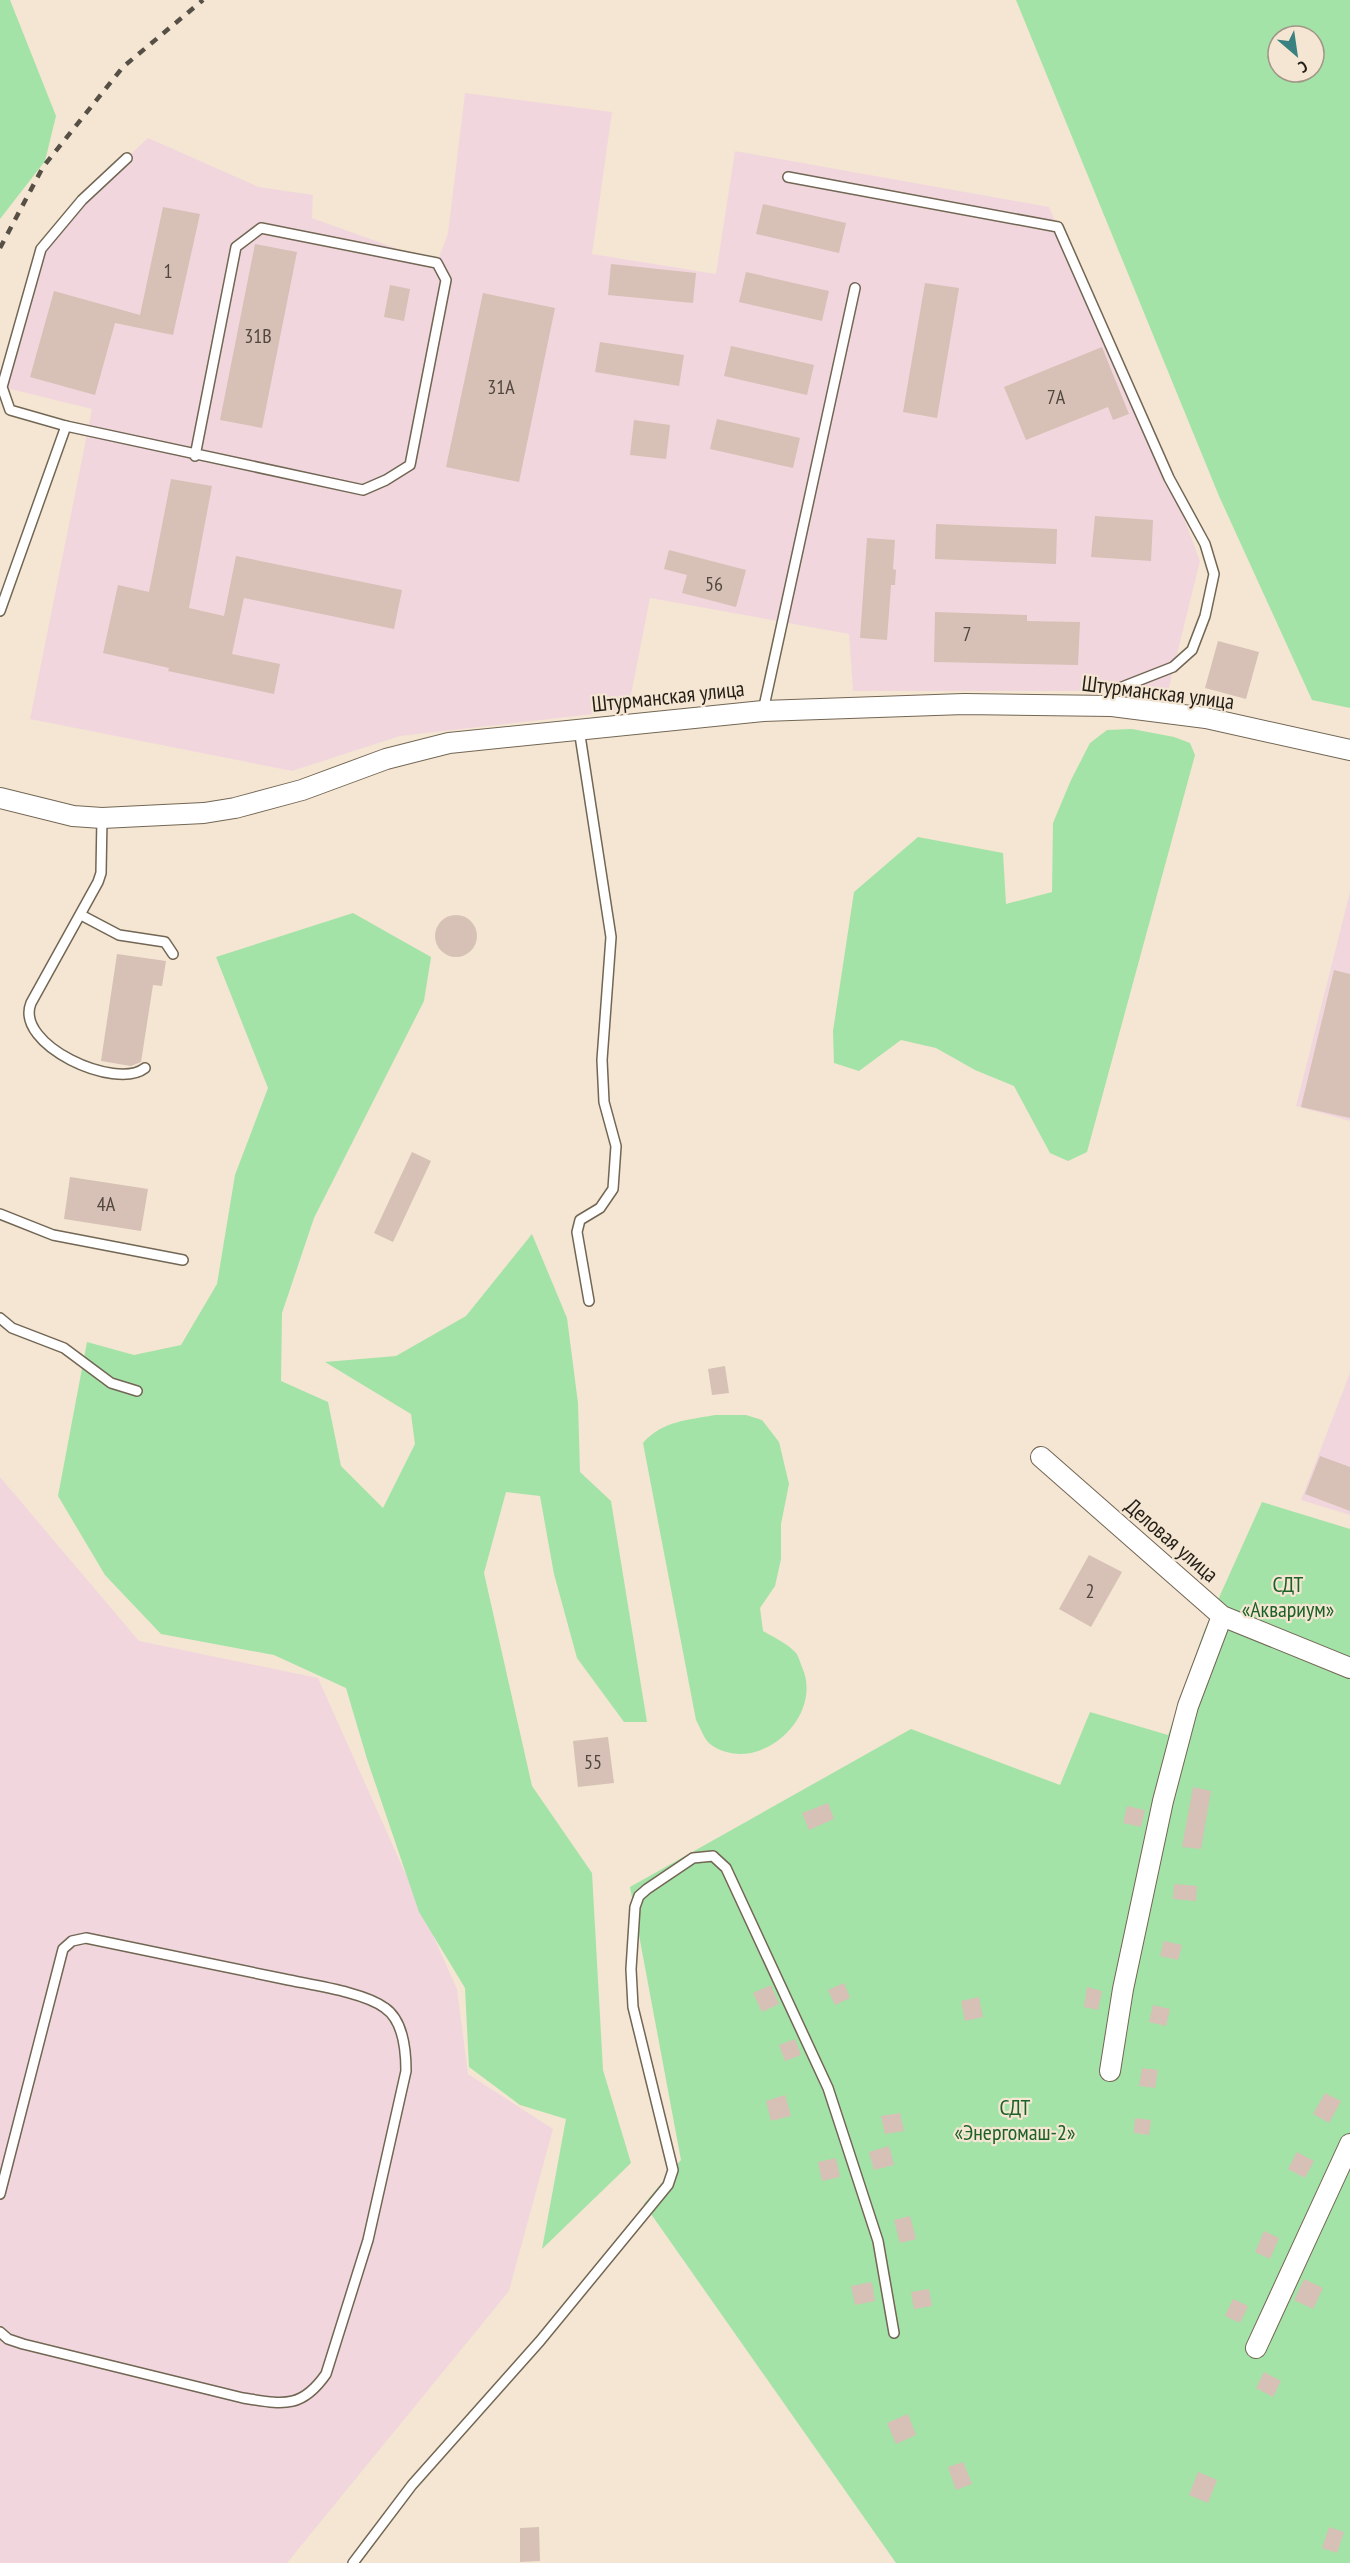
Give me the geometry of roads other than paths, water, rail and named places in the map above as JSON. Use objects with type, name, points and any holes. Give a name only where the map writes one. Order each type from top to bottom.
[{"type":"street","name":"Штурманская улица","points":[[0,798],[73,816],[159,817],[236,808],[302,790],[386,759],[449,743],[762,711],[964,704],[1112,706],[1206,718],[1350,750]]},
{"type":"street","name":"Деловая улица","points":[[1041,1457],[1222,1616],[1350,1668]]},
{"type":"street","points":[[1110,2071],[1123,1989],[1163,1801],[1188,1706],[1222,1616]]},
{"type":"street","points":[[1256,2348],[1350,2144]]},
{"type":"lane","points":[[127,158],[82,200],[41,249],[2,387],[10,410],[66,426],[195,456],[363,490],[386,480],[410,465],[446,280],[437,263],[261,228],[236,247],[195,456]]},
{"type":"lane","points":[[788,177],[1058,227],[1168,478],[1205,544],[1214,574],[1205,616],[1192,650],[1173,667],[1117,689],[1113,694],[1112,706]]},
{"type":"lane","points":[[762,711],[855,288]]},
{"type":"lane","points":[[0,611],[66,426]]},
{"type":"lane","points":[[579,729],[611,937],[602,1060],[604,1102],[616,1146],[613,1189],[600,1208],[580,1220],[578,1232],[589,1301]]},
{"type":"lane","points":[[102,818],[102,873],[31,1003],[30,1021],[48,1044],[86,1068],[131,1076],[145,1068]]},
{"type":"lane","points":[[81,915],[119,935],[165,942],[173,954]]},
{"type":"lane","points":[[0,1214],[53,1235],[183,1260]]},
{"type":"lane","points":[[0,1318],[12,1328],[64,1348],[111,1383],[136,1391]]},
{"type":"lane","points":[[353,2563],[412,2485],[540,2341],[668,2185],[673,2170],[633,2007],[631,1969],[635,1907],[639,1896],[647,1889],[693,1857],[713,1856],[720,1860],[731,1875],[828,2088],[878,2241],[894,2333]]},
{"type":"lane","points":[[0,2194],[63,1949],[72,1941],[86,1938],[331,1989],[371,2001],[386,2008],[395,2018],[406,2053],[406,2071],[368,2240],[326,2374],[313,2392],[297,2402],[272,2403],[243,2398],[23,2344],[8,2339],[0,2332]]},
{"type":"railway","points":[[0,248],[43,167],[123,67],[203,0]]},
{"type":"park label","name":"СДТ «Аквариум»","points":[[1288,1596]]},
{"type":"park label","name":"СДТ «Энергомаш-2»","points":[[1015,2120]]}]
